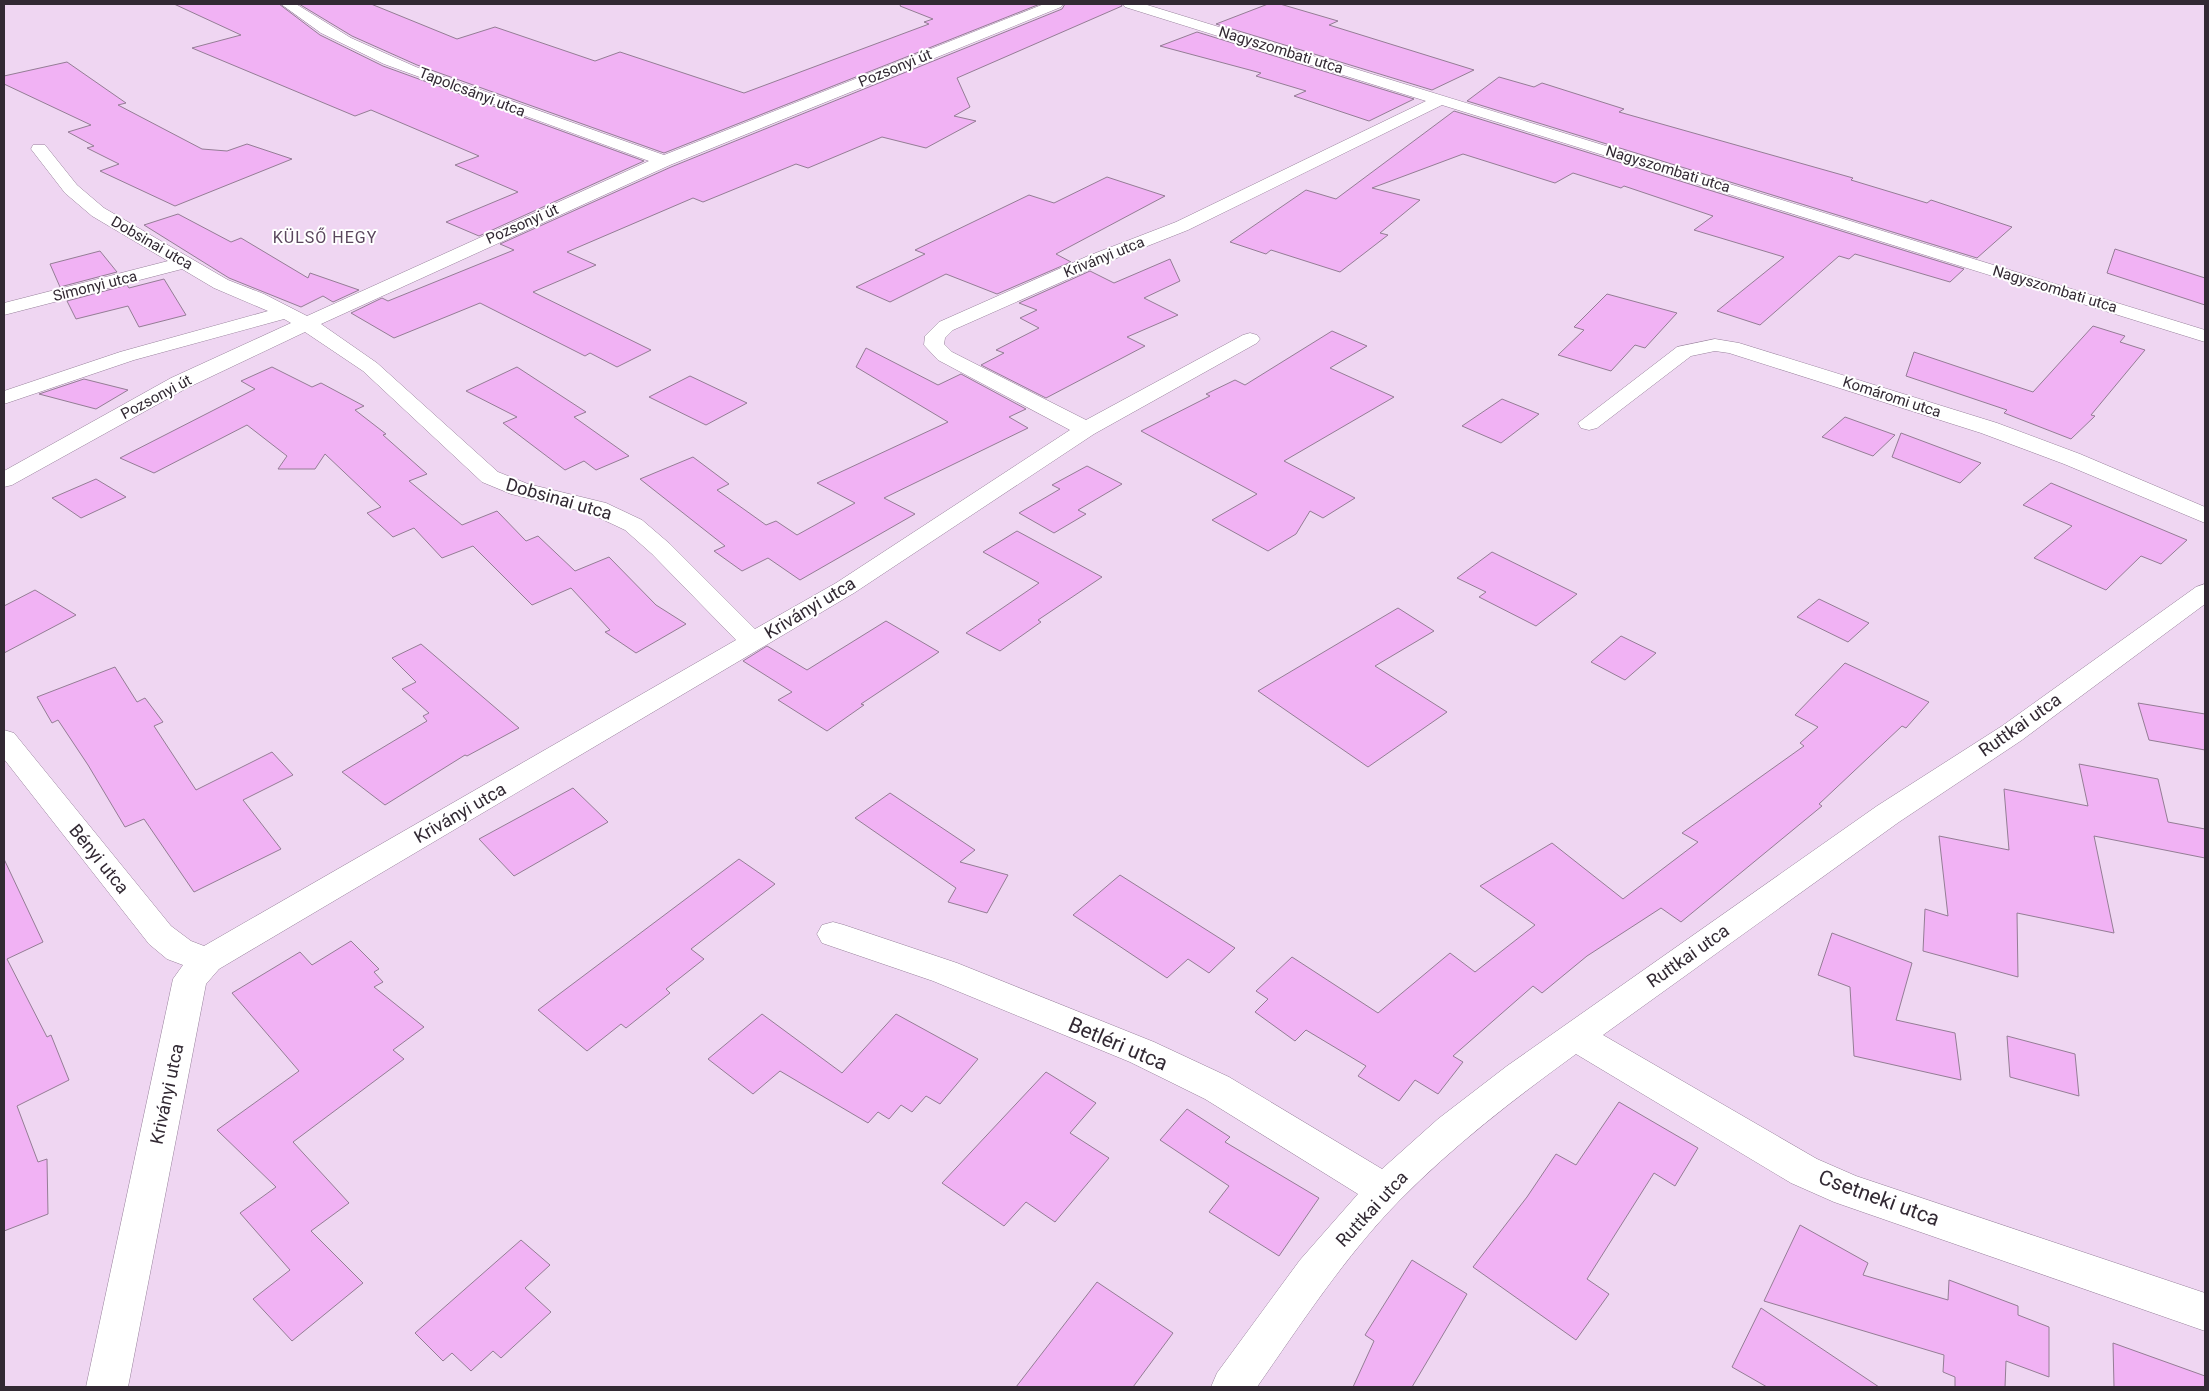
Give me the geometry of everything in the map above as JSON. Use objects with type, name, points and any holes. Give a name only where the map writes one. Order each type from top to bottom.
[{"type":"street","name":"Tapolcsányi utca","points":[[288,4],[327,30],[391,62],[568,128],[664,161]]},
{"type":"street","name":"Pozsonyi út","points":[[4,480],[179,384],[306,323],[664,161],[1056,4]]},
{"type":"street","name":"Nagyszombati utca","points":[[1130,4],[2205,336]]},
{"type":"street","name":"Kriványi utca","points":[[1086,429],[944,356],[934,346],[935,336],[946,326],[1095,260],[1182,226],[1440,100]]},
{"type":"street","name":"Dobsinai utca","points":[[39,149],[71,189],[98,212],[221,284],[306,323],[370,368],[490,477],[506,486],[530,493],[600,509],[634,525],[657,545],[753,643]]},
{"type":"street","name":"Simonyi utca","points":[[4,309],[186,262]]},
{"type":"street","points":[[4,398],[127,356],[285,313]]},
{"type":"street","name":"Kriványi utca","points":[[107,1387],[190,980],[207,960],[753,643],[845,588],[1086,429],[1250,339]]},
{"type":"street","name":"Komáromi utca","points":[[1589,423],[1684,351],[1715,345],[1732,347],[1989,428],[2072,459],[2205,516]]},
{"type":"street","name":"Ruttkai utca","points":[[1232,1387],[1314,1273],[1385,1190],[1451,1130],[1519,1076],[1888,814],[2012,733],[2205,592]]},
{"type":"street","name":"Bényi utca","points":[[4,740],[160,935],[179,950],[207,960]]},
{"type":"street","name":"Betléri utca","points":[[833,934],[945,972],[1142,1052],[1217,1088],[1385,1190]]},
{"type":"street","name":"Csetneki utca","points":[[1576,1036],[1804,1171],[1847,1190],[2205,1312]]},
{"type":"building","points":[[174,4],[279,4],[320,35],[383,66],[644,161],[479,236],[446,222],[518,192],[455,165],[479,156],[371,110],[355,116],[192,48],[241,35]]},
{"type":"building","points":[[299,4],[371,4],[457,39],[495,27],[595,61],[620,52],[744,93],[929,24],[924,22],[933,19],[900,6],[901,4],[1040,4],[664,153],[417,65],[352,36]]},
{"type":"building","points":[[1065,4],[1121,4],[1122,6],[957,78],[970,107],[954,116],[976,121],[926,148],[882,137],[808,168],[796,164],[703,202],[693,198],[567,252],[596,265],[533,292],[651,350],[617,367],[590,353],[585,356],[480,303],[394,338],[351,313],[382,298],[388,301],[514,250],[500,244],[671,167],[1062,9]]},
{"type":"building","points":[[1268,4],[1280,4],[1338,21],[1329,25],[1474,70],[1432,90],[1216,24]]},
{"type":"building","points":[[1197,32],[1414,99],[1369,121],[1294,96],[1306,91],[1256,76],[1261,73],[1160,46]]},
{"type":"building","points":[[67,62],[126,103],[118,105],[202,149],[227,151],[247,144],[292,159],[175,206],[100,171],[119,164],[87,148],[94,146],[68,132],[91,125],[4,84],[4,76]]},
{"type":"building","points":[[1499,77],[1534,87],[1542,83],[1624,109],[1619,112],[1853,178],[1851,180],[1927,203],[1931,200],[2012,227],[1977,258],[1467,101]]},
{"type":"building","points":[[1454,111],[1964,269],[1950,282],[1855,254],[1849,259],[1839,256],[1760,325],[1717,311],[1784,257],[1694,230],[1713,216],[1624,186],[1621,188],[1573,173],[1555,183],[1463,154],[1372,188],[1420,200],[1380,233],[1388,235],[1340,272],[1271,250],[1266,254],[1230,242],[1306,190],[1336,199]]},
{"type":"building","points":[[1107,177],[1165,196],[1056,254],[1071,262],[997,294],[946,274],[890,302],[856,287],[925,254],[915,250],[1029,195],[1054,203]]},
{"type":"building","points":[[178,214],[231,242],[241,238],[308,278],[310,273],[359,290],[333,302],[323,296],[301,307],[229,278],[144,225]]},
{"type":"building","points":[[2115,249],[2205,278],[2205,305],[2107,273]]},
{"type":"building","points":[[100,251],[117,272],[60,287],[50,264]]},
{"type":"building","points":[[1170,259],[1180,281],[1144,298],[1178,315],[1127,337],[1145,346],[1046,398],[981,365],[1004,353],[996,350],[1039,328],[1020,318],[1037,310],[1019,303],[1090,271],[1114,283]]},
{"type":"building","points":[[164,279],[186,315],[139,327],[128,306],[76,319],[67,301],[127,285],[129,288]]},
{"type":"building","points":[[1607,294],[1677,313],[1645,348],[1635,345],[1611,371],[1558,355],[1584,330],[1574,327]]},
{"type":"building","points":[[2093,326],[2125,336],[2120,342],[2145,350],[2091,415],[2095,416],[2071,439],[2004,413],[2007,410],[1906,376],[1914,352],[2033,392]]},
{"type":"building","points":[[1332,331],[1367,346],[1330,368],[1394,397],[1284,461],[1355,498],[1323,518],[1310,511],[1296,534],[1268,551],[1212,520],[1257,494],[1141,431],[1210,396],[1206,394],[1235,380],[1245,385]]},
{"type":"building","points":[[866,348],[938,385],[961,374],[1026,409],[1009,417],[1028,428],[884,498],[915,514],[800,580],[768,558],[742,571],[714,551],[725,546],[640,479],[693,457],[729,484],[717,490],[766,525],[776,521],[797,535],[855,503],[817,483],[948,422],[856,367]]},
{"type":"building","points":[[272,367],[312,387],[321,383],[364,406],[355,410],[386,434],[383,435],[427,474],[409,481],[462,525],[497,511],[526,541],[538,536],[575,571],[609,557],[656,605],[686,624],[636,653],[605,632],[610,630],[571,588],[532,605],[473,546],[442,558],[414,528],[393,537],[367,513],[381,507],[325,454],[315,469],[278,469],[287,456],[247,425],[154,473],[120,458],[255,389],[241,381]]},
{"type":"building","points":[[517,367],[586,412],[574,417],[629,456],[596,470],[584,461],[565,470],[503,423],[517,417],[466,391]]},
{"type":"building","points":[[690,376],[747,403],[706,425],[649,397]]},
{"type":"building","points":[[84,379],[128,390],[96,409],[39,394]]},
{"type":"building","points":[[1502,399],[1539,414],[1501,443],[1462,426]]},
{"type":"building","points":[[1845,417],[1895,435],[1873,456],[1822,437]]},
{"type":"building","points":[[1901,433],[1981,463],[1960,483],[1892,457]]},
{"type":"building","points":[[1087,466],[1122,484],[1078,510],[1086,514],[1054,533],[1019,513],[1060,489],[1052,485]]},
{"type":"building","points":[[96,479],[126,497],[81,518],[52,498]]},
{"type":"building","points":[[2051,483],[2187,540],[2161,564],[2141,556],[2106,590],[2034,558],[2072,526],[2023,505]]},
{"type":"building","points":[[1017,531],[1102,577],[1038,620],[1041,622],[1000,651],[966,633],[1039,583],[983,552]]},
{"type":"building","points":[[1492,552],[1577,594],[1536,626],[1479,597],[1486,592],[1457,578]]},
{"type":"building","points":[[35,590],[76,615],[4,653],[4,606]]},
{"type":"building","points":[[1819,599],[1869,623],[1848,642],[1797,617]]},
{"type":"building","points":[[1398,608],[1434,631],[1375,666],[1447,712],[1368,767],[1258,691]]},
{"type":"building","points":[[886,621],[939,652],[861,704],[864,705],[827,731],[778,700],[792,692],[743,661],[767,646],[807,670]]},
{"type":"building","points":[[1621,636],[1656,653],[1625,680],[1591,662]]},
{"type":"building","points":[[421,644],[519,728],[467,756],[465,755],[385,805],[342,772],[427,721],[423,716],[429,713],[402,689],[416,682],[392,658]]},
{"type":"building","points":[[1845,663],[1929,702],[1906,728],[1902,726],[1819,804],[1822,806],[1681,922],[1661,908],[1587,956],[1542,993],[1533,986],[1453,1056],[1463,1062],[1438,1094],[1415,1080],[1399,1101],[1358,1076],[1366,1066],[1306,1030],[1295,1041],[1255,1012],[1268,999],[1256,991],[1292,957],[1378,1013],[1450,953],[1475,972],[1535,925],[1480,886],[1552,843],[1623,899],[1698,842],[1682,833],[1804,746],[1800,743],[1818,727],[1795,715]]},
{"type":"building","points":[[115,667],[137,702],[145,698],[163,722],[154,726],[196,790],[272,752],[293,775],[243,800],[281,849],[194,892],[144,819],[125,827],[88,765],[58,720],[52,723],[37,697]]},
{"type":"building","points":[[2138,703],[2205,714],[2205,750],[2149,740]]},
{"type":"building","points":[[2079,764],[2158,779],[2168,822],[2205,829],[2205,858],[2094,836],[2114,933],[2017,913],[2018,977],[1923,951],[1925,909],[1948,916],[1939,836],[2009,850],[2004,789],[2088,806]]},
{"type":"building","points":[[573,788],[608,822],[514,876],[479,839]]},
{"type":"building","points":[[890,793],[975,850],[960,862],[1008,875],[987,913],[948,902],[956,888],[855,818]]},
{"type":"building","points":[[4,859],[43,942],[7,959],[47,1037],[51,1035],[69,1080],[17,1106],[38,1162],[47,1159],[48,1214],[4,1231]]},
{"type":"building","points":[[739,859],[775,884],[691,949],[704,959],[666,989],[670,993],[626,1028],[621,1024],[587,1051],[538,1010]]},
{"type":"building","points":[[1120,875],[1235,948],[1209,973],[1188,959],[1167,978],[1073,915]]},
{"type":"building","points":[[1832,933],[1912,963],[1896,1020],[1955,1033],[1961,1080],[1854,1056],[1850,987],[1818,975]]},
{"type":"building","points":[[351,941],[379,969],[374,972],[383,982],[374,987],[424,1027],[393,1050],[404,1059],[293,1142],[349,1203],[311,1231],[363,1283],[292,1341],[253,1299],[290,1270],[240,1213],[276,1187],[217,1130],[299,1071],[232,993],[300,952],[312,965]]},
{"type":"building","points":[[762,1014],[842,1073],[896,1014],[978,1059],[940,1104],[926,1096],[912,1112],[901,1105],[889,1119],[878,1112],[868,1123],[780,1071],[753,1094],[708,1059]]},
{"type":"building","points":[[2007,1036],[2075,1054],[2079,1096],[2010,1077]]},
{"type":"building","points":[[1046,1072],[1096,1103],[1070,1133],[1109,1158],[1055,1222],[1026,1202],[1004,1226],[942,1183]]},
{"type":"building","points":[[1619,1102],[1698,1148],[1675,1186],[1654,1173],[1587,1279],[1609,1294],[1576,1340],[1473,1267],[1527,1197],[1556,1154],[1576,1165]]},
{"type":"building","points":[[1187,1109],[1230,1137],[1225,1142],[1319,1198],[1279,1256],[1209,1212],[1229,1186],[1160,1140]]},
{"type":"building","points":[[1800,1225],[1868,1263],[1863,1275],[1948,1300],[1949,1280],[2018,1306],[2018,1315],[2049,1327],[2049,1377],[2006,1361],[2005,1387],[1955,1387],[1955,1377],[1943,1372],[1944,1355],[1764,1301]]},
{"type":"building","points":[[521,1240],[550,1265],[525,1288],[551,1312],[501,1358],[493,1351],[471,1371],[452,1353],[443,1361],[415,1333]]},
{"type":"building","points":[[1412,1260],[1467,1294],[1412,1387],[1353,1387],[1374,1341],[1365,1335]]},
{"type":"building","points":[[1097,1282],[1173,1333],[1133,1387],[1016,1387]]},
{"type":"building","points":[[1761,1308],[1879,1387],[1767,1387],[1732,1367]]},
{"type":"building","points":[[2113,1343],[2205,1376],[2205,1387],[2114,1387]]},
{"type":"district","name":"KÜLSŐ HEGY","points":[[325,237]]}]
